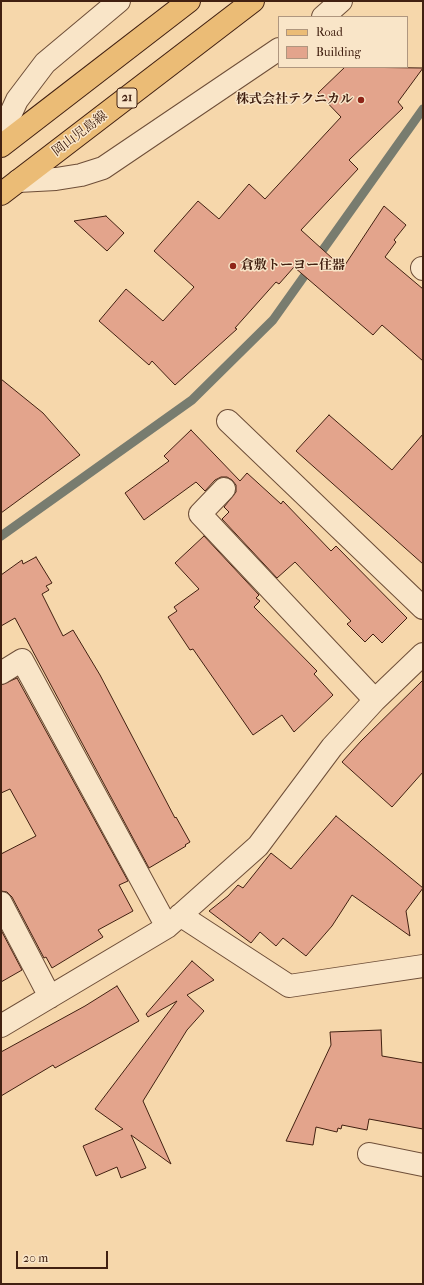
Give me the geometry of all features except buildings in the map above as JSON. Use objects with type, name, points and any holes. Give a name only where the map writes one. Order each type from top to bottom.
[{"type":"main road","points":[[1,146],[189,1]]},
{"type":"main road","name":"岡山児島線","points":[[9,188],[253,1]]},
{"type":"street","points":[[1,135],[17,100],[45,63],[119,1]]},
{"type":"street","points":[[324,16],[341,1]]},
{"type":"street","points":[[9,188],[81,175],[104,168],[278,50]]},
{"type":"street","points":[[228,421],[423,608]]},
{"type":"street","points":[[224,489],[200,514],[375,700]]},
{"type":"street","points":[[1,1026],[173,921],[258,846],[332,747],[375,700],[423,654]]},
{"type":"street","points":[[1,672],[22,660],[173,921],[289,986],[423,966]]},
{"type":"street","points":[[1,904],[50,997]]},
{"type":"street","points":[[369,1154],[423,1165]]},
{"type":"waterway","points":[[1,536],[192,400],[273,320],[423,109]]},
{"type":"place","name":"株式会社テクニカル","points":[[361,100]]},
{"type":"place","name":"倉敷トーヨー住器","points":[[233,266]]}]
